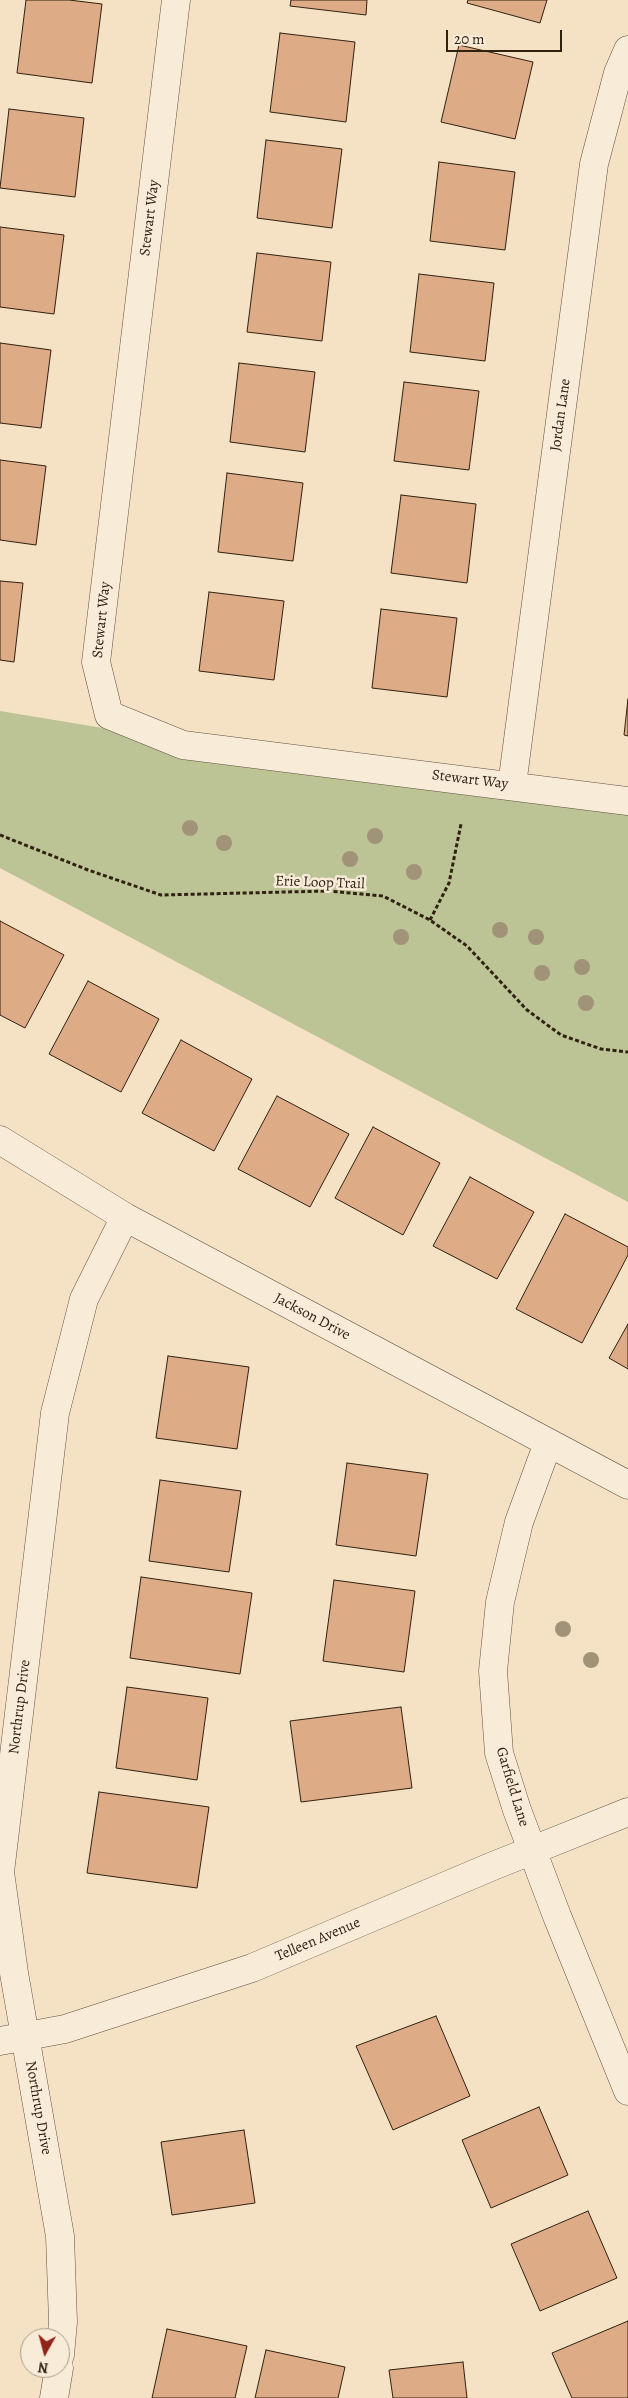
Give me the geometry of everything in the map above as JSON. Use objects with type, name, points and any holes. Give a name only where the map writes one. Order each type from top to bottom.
[{"type":"street","name":"Stewart Way","points":[[176,0],[96,662],[109,715],[183,745],[628,801]]},
{"type":"street","name":"Jordan Lane","points":[[512,785],[594,164],[618,73],[628,50]]},
{"type":"street","name":"Jackson Drive","points":[[0,1140],[125,1218],[628,1485]]},
{"type":"street","name":"Northrup Drive","points":[[62,2328],[60,2236],[13,2039],[14,1973],[0,1872],[54,1423],[84,1299],[125,1218]]},
{"type":"street","name":"Garfield Lane","points":[[548,1443],[518,1522],[500,1602],[493,1670],[499,1753],[532,1851],[628,2091]]},
{"type":"street","name":"Telleen Avenue","points":[[13,2039],[65,2029],[252,1968],[628,1812]]},
{"type":"street","points":[[54,2398],[57,2378]]},
{"type":"path","points":[[430,920],[449,883],[457,852],[461,824]]},
{"type":"path","name":"Erie Loop Trail","points":[[0,835],[88,870],[161,895],[328,891],[383,896],[430,920],[467,946],[527,1010],[561,1035],[601,1049],[628,1052]]},
{"type":"green space","points":[[0,711],[628,815],[628,1202],[0,868]]},
{"type":"building","points":[[26,0],[69,0],[102,4],[92,83],[17,73]]},
{"type":"building","points":[[291,0],[367,0],[366,15],[290,6]]},
{"type":"building","points":[[468,0],[547,0],[540,23],[467,3]]},
{"type":"building","points":[[280,33],[355,42],[346,122],[270,112]]},
{"type":"building","points":[[459,45],[533,62],[515,139],[441,122]]},
{"type":"building","points":[[9,109],[84,118],[75,197],[0,188]]},
{"type":"building","points":[[266,140],[342,149],[332,228],[257,218]]},
{"type":"building","points":[[439,162],[515,172],[505,250],[430,241]]},
{"type":"building","points":[[0,227],[64,235],[54,314],[0,307]]},
{"type":"building","points":[[257,253],[331,262],[322,341],[247,332]]},
{"type":"building","points":[[419,274],[494,283],[485,361],[410,352]]},
{"type":"building","points":[[0,343],[51,350],[41,428],[0,423]]},
{"type":"building","points":[[239,363],[315,372],[305,452],[230,442]]},
{"type":"building","points":[[404,382],[479,391],[469,470],[394,461]]},
{"type":"building","points":[[0,460],[46,466],[36,545],[0,540]]},
{"type":"building","points":[[227,473],[303,483],[293,561],[218,552]]},
{"type":"building","points":[[401,495],[476,504],[467,583],[391,573]]},
{"type":"building","points":[[0,581],[23,583],[14,662],[0,660]]},
{"type":"building","points":[[209,592],[284,601],[274,680],[199,671]]},
{"type":"building","points":[[381,609],[457,618],[447,697],[372,688]]},
{"type":"building","points":[[628,699],[628,736],[624,735]]},
{"type":"building","points":[[0,921],[64,955],[25,1028],[0,1015]]},
{"type":"building","points":[[88,981],[159,1019],[121,1092],[49,1054]]},
{"type":"building","points":[[181,1040],[252,1079],[214,1151],[142,1113]]},
{"type":"building","points":[[277,1096],[349,1134],[310,1207],[238,1169]]},
{"type":"building","points":[[373,1127],[440,1163],[403,1235],[335,1198]]},
{"type":"building","points":[[470,1177],[534,1212],[497,1279],[433,1246]]},
{"type":"building","points":[[565,1214],[628,1247],[628,1255],[582,1343],[516,1309]]},
{"type":"building","points":[[628,1324],[628,1369],[609,1358]]},
{"type":"building","points":[[168,1356],[249,1367],[237,1449],[156,1438]]},
{"type":"building","points":[[347,1463],[428,1474],[416,1556],[336,1545]]},
{"type":"building","points":[[160,1480],[241,1491],[229,1572],[149,1561]]},
{"type":"building","points":[[141,1577],[252,1593],[240,1674],[130,1658]]},
{"type":"building","points":[[334,1580],[415,1591],[404,1672],[323,1661]]},
{"type":"building","points":[[127,1687],[208,1698],[197,1780],[116,1768]]},
{"type":"building","points":[[401,1707],[412,1788],[301,1802],[290,1721]]},
{"type":"building","points":[[99,1792],[209,1807],[197,1888],[87,1873]]},
{"type":"building","points":[[436,2016],[470,2096],[393,2130],[356,2046]]},
{"type":"building","points":[[539,2107],[568,2175],[491,2208],[462,2140]]},
{"type":"building","points":[[244,2130],[255,2203],[172,2215],[161,2142]]},
{"type":"building","points":[[588,2211],[617,2278],[540,2311],[511,2244]]},
{"type":"building","points":[[628,2321],[628,2398],[572,2398],[552,2353]]},
{"type":"building","points":[[167,2329],[247,2346],[235,2398],[152,2398]]},
{"type":"building","points":[[266,2350],[345,2367],[338,2398],[255,2398]]},
{"type":"building","points":[[463,2362],[467,2398],[393,2398],[389,2370]]}]
